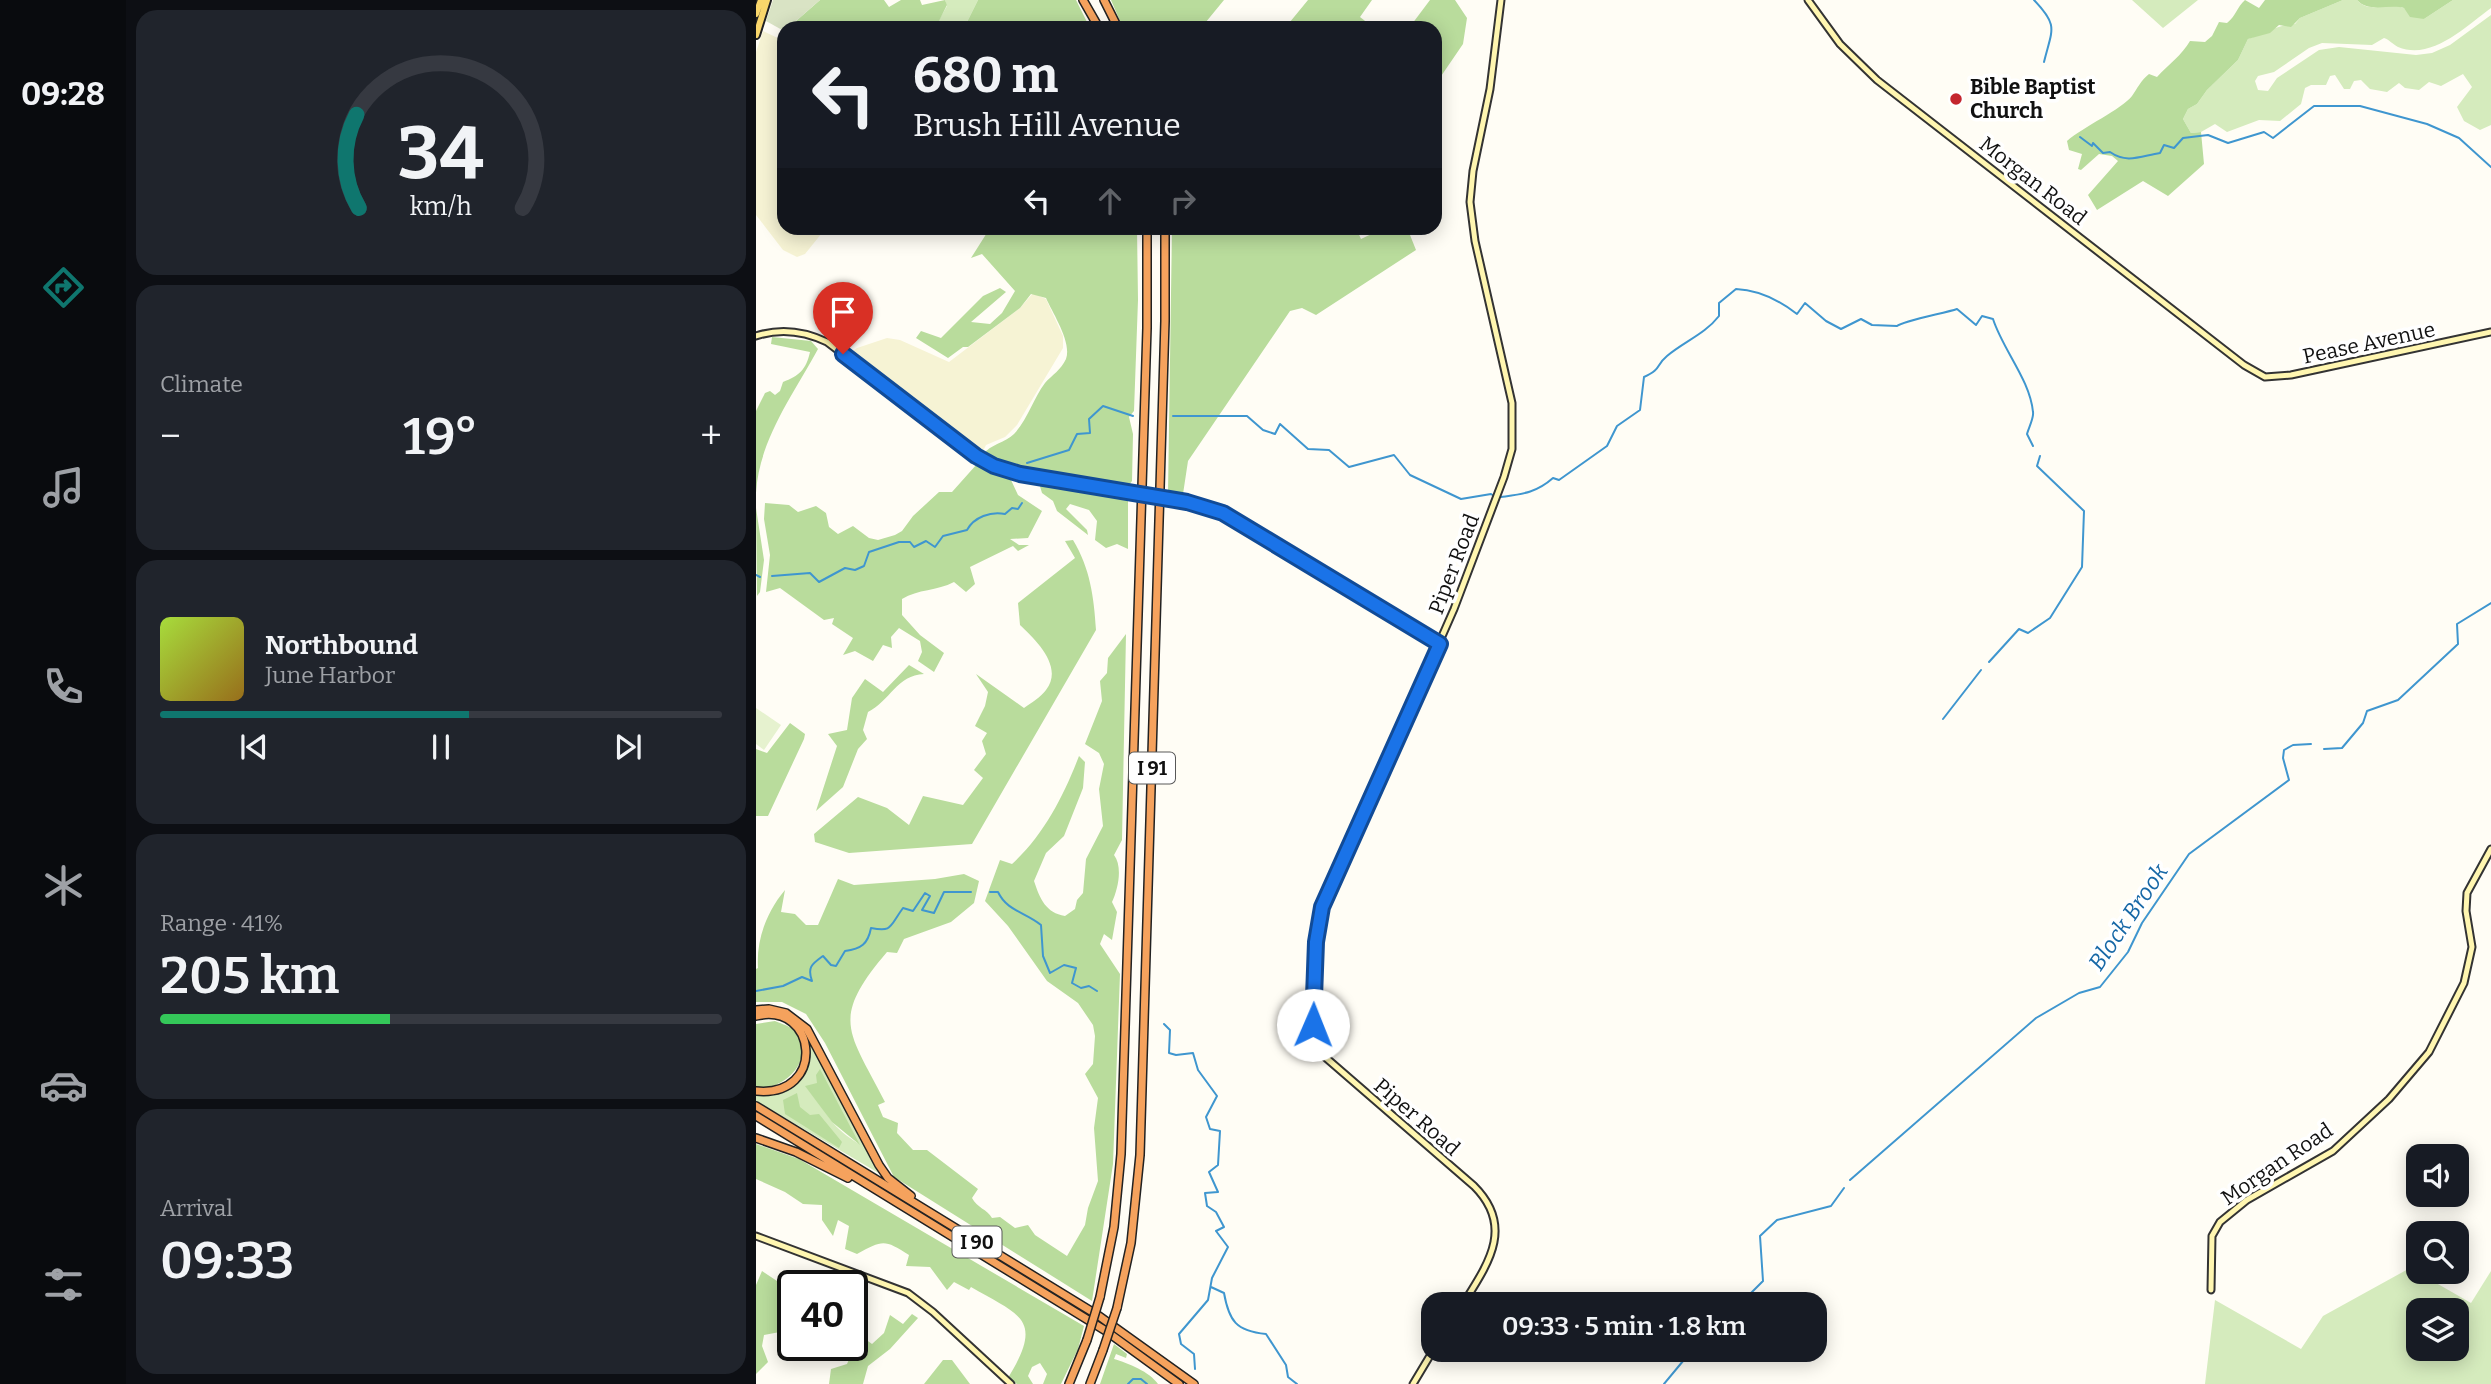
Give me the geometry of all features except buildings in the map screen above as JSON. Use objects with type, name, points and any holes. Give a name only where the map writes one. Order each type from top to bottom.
[{"type":"highway","points":[[1083,0],[1096,21]]},
{"type":"highway","points":[[1088,0],[1097,21]]},
{"type":"highway","points":[[1104,0],[1114,21]]},
{"type":"highway","name":"I 91","points":[[1069,1384],[1087,1340],[1100,1297],[1114,1227],[1121,1154],[1147,235]]},
{"type":"highway","name":"I 91","points":[[1090,1384],[1117,1308],[1131,1243],[1140,1147],[1165,348],[1165,235]]},
{"type":"highway","points":[[756,1010],[782,1011],[803,1025],[884,1172],[947,1223]]},
{"type":"highway","points":[[756,1016],[774,1014],[793,1023],[804,1038],[807,1052],[802,1072],[789,1085],[778,1090],[756,1091]]},
{"type":"highway","name":"I 90","points":[[756,1106],[1122,1331],[1194,1384]]},
{"type":"highway","name":"I 90","points":[[756,1116],[1117,1339],[1180,1384]]},
{"type":"highway","points":[[756,1138],[825,1166],[1018,1277]]},
{"type":"main road","points":[[756,14],[761,0]]},
{"type":"main road","points":[[756,35],[767,0]]},
{"type":"street","name":"Piper Road","points":[[1470,1292],[1492,1256],[1495,1235],[1494,1219],[1479,1192],[1331,1064],[1320,1049],[1313,1025],[1316,942],[1322,907],[1440,644],[1504,477],[1514,435],[1512,403],[1475,241],[1470,202],[1473,172],[1490,89],[1501,0]]},
{"type":"street","name":"Morgan Road","points":[[1808,0],[1840,44],[1877,80],[2254,371]]},
{"type":"street","points":[[756,337],[788,331],[827,342],[976,456],[994,466],[1020,474],[1179,500],[1211,508],[1240,522],[1440,644]]},
{"type":"street","name":"Pease Avenue","points":[[2254,371],[2267,377],[2281,377],[2491,332]]},
{"type":"street","name":"Morgan Road","points":[[2211,1290],[2212,1236],[2220,1222],[2247,1200],[2333,1151],[2389,1099],[2428,1052],[2456,1003],[2469,964],[2472,947],[2466,911],[2468,894],[2491,849]]},
{"type":"street","points":[[756,1236],[908,1293],[933,1312],[1011,1384]]},
{"type":"street","points":[[1413,1384],[1426,1362]]},
{"type":"shaded area","points":[[763,31],[777,38],[777,235],[820,235],[805,254],[797,257],[783,250],[756,215],[756,52]]},
{"type":"shaded area","points":[[1033,293],[1046,299],[1063,336],[1063,348],[1017,425],[1005,437],[986,445],[982,453],[850,353],[887,338],[900,340],[949,362],[1020,308]]},
{"type":"green space","points":[[773,0],[820,0],[796,21],[777,21],[777,27],[766,21]]},
{"type":"green space","points":[[820,0],[884,0],[889,7],[901,0],[920,0],[922,5],[945,0],[947,5],[939,21],[796,21]]},
{"type":"green space","points":[[945,0],[978,0],[968,21],[938,21],[947,6]]},
{"type":"green space","points":[[978,0],[1076,0],[1086,21],[968,21]]},
{"type":"green space","points":[[1111,0],[1224,0],[1207,21],[1120,21]]},
{"type":"green space","points":[[1308,0],[1372,0],[1360,17],[1365,21],[1291,21]]},
{"type":"green space","points":[[1430,0],[1455,0],[1467,18],[1463,44],[1442,75],[1442,21],[1414,21]]},
{"type":"green space","points":[[2132,0],[2198,0],[2163,28]]},
{"type":"green space","points":[[2245,0],[2259,8],[2265,0],[2343,0],[2300,18],[2291,27],[2279,25],[2270,33],[2248,39],[2238,60],[2207,90],[2197,104],[2188,109],[2183,119],[2191,133],[2201,132],[2204,164],[2168,196],[2143,181],[2097,210],[2088,195],[2118,161],[2112,156],[2099,154],[2081,170],[2078,169],[2082,154],[2069,150],[2067,141],[2127,101],[2149,74],[2157,77],[2190,41],[2205,42],[2212,36],[2219,22],[2227,23]]},
{"type":"green space","points":[[2343,0],[2357,0],[2371,7],[2397,6],[2424,19],[2453,0],[2491,0],[2491,8],[2448,40],[2423,49],[2398,47],[2384,38],[2372,45],[2322,43],[2309,48],[2274,72],[2258,76],[2255,81],[2258,90],[2268,91],[2277,78],[2319,50],[2339,47],[2416,55],[2432,53],[2450,45],[2491,15],[2491,125],[2480,130],[2464,121],[2457,107],[2472,87],[2463,74],[2441,86],[2429,82],[2419,90],[2405,88],[2399,83],[2387,92],[2370,89],[2361,80],[2354,81],[2350,89],[2344,89],[2335,75],[2330,76],[2326,85],[2311,85],[2305,88],[2301,104],[2280,121],[2259,120],[2227,132],[2215,124],[2201,132],[2191,133],[2183,119],[2188,109],[2197,104],[2207,90],[2238,60],[2248,39],[2295,24],[2300,18]]},
{"type":"green space","points":[[2357,0],[2453,0],[2424,19],[2410,17],[2404,8],[2367,6]]},
{"type":"green space","points":[[986,235],[1137,235],[1138,300],[1134,411],[1129,417],[1133,434],[1132,481],[1129,485],[1025,471],[1001,465],[983,455],[1014,434],[1045,383],[1066,359],[1067,352],[1064,336],[1046,298],[1031,294],[1020,308],[968,347],[963,347],[948,358],[916,338],[921,331],[941,338],[983,296],[1000,288],[1006,292],[971,322],[990,324],[1002,313],[1015,291],[982,254],[971,258]]},
{"type":"green space","points":[[1172,235],[1359,235],[1361,239],[1369,235],[1410,235],[1416,250],[1316,315],[1302,308],[1290,311],[1188,461],[1183,494],[1168,493]]},
{"type":"green space","points":[[772,337],[811,341],[818,349],[770,436],[758,473],[756,493],[756,411],[765,393],[770,391],[775,395],[780,391],[783,382],[801,372],[810,352],[771,344]]},
{"type":"green space","points":[[977,464],[1011,480],[1018,495],[1042,511],[1028,538],[1010,539],[1019,545],[1029,545],[1018,551],[1013,546],[970,567],[975,584],[966,592],[954,582],[902,599],[902,615],[920,635],[944,653],[934,672],[918,661],[922,652],[920,641],[899,628],[891,637],[892,648],[883,645],[873,661],[855,651],[843,655],[853,638],[832,624],[834,618],[824,620],[780,588],[766,592],[770,555],[764,519],[765,503],[789,505],[798,512],[816,506],[826,513],[829,527],[838,534],[853,526],[869,538],[878,540],[902,531],[913,516],[939,492],[952,492]]},
{"type":"green space","points":[[1039,483],[1128,500],[1128,549],[1117,544],[1106,548],[1095,540],[1097,521],[1089,510],[1070,504],[1066,509],[1087,530],[1088,535],[1057,511],[1053,501],[1042,493]]},
{"type":"green space","points":[[756,508],[764,560],[760,592],[757,596]]},
{"type":"green space","points":[[1073,540],[1090,583],[1096,630],[972,844],[849,853],[815,842],[814,834],[858,797],[887,808],[909,825],[923,796],[963,805],[983,778],[974,770],[986,754],[982,741],[987,733],[975,726],[985,706],[988,692],[976,674],[1024,708],[1046,690],[1051,681],[1050,663],[1040,646],[1020,625],[1018,603],[1075,558],[1065,541]]},
{"type":"green space","points":[[1126,634],[1122,840],[1114,855],[1119,872],[1112,902],[1117,912],[1112,940],[1104,934],[1100,944],[1120,974],[1113,1164],[1092,1301],[894,1177],[825,1043],[806,1014],[782,1002],[756,1002],[756,969],[764,926],[785,890],[781,912],[795,914],[806,925],[818,925],[838,879],[854,885],[964,874],[979,881],[974,903],[951,922],[904,939],[897,953],[887,952],[857,994],[851,1011],[851,1026],[862,1058],[885,1102],[878,1105],[883,1117],[898,1123],[897,1133],[913,1150],[927,1150],[978,1189],[972,1198],[992,1218],[1000,1217],[1015,1228],[1028,1225],[1035,1235],[1067,1256],[1085,1225],[1098,1181],[1094,1128],[1098,1098],[1085,1074],[1093,1064],[1093,1025],[1078,1003],[1047,981],[1008,926],[985,901],[1000,860],[1012,864],[1034,840],[1060,800],[1079,756],[1085,762],[1083,788],[1064,836],[1046,853],[1034,881],[1041,899],[1053,912],[1065,916],[1075,909],[1077,900],[1083,893],[1086,859],[1103,826],[1099,789],[1104,764],[1099,753],[1085,744],[1102,701],[1100,681],[1107,673],[1108,658]]},
{"type":"green space","points":[[909,665],[924,674],[907,679],[868,712],[863,730],[867,739],[858,749],[843,787],[816,811],[837,746],[828,734],[847,730],[852,698],[865,679],[883,692]]},
{"type":"green space","points":[[756,708],[781,725],[764,750],[756,744]]},
{"type":"green space","points":[[790,723],[805,734],[804,739],[768,816],[756,816],[756,749],[767,753]]},
{"type":"green space","points":[[775,1021],[791,1028],[799,1038],[801,1059],[789,1077],[768,1087],[756,1088],[756,1024]]},
{"type":"green space","points":[[801,1028],[882,1175],[756,1101],[756,1094],[782,1090],[793,1084],[801,1075],[809,1054]],"holes":[[[818,1083],[859,1144],[836,1126],[824,1110]]]},
{"type":"green space","points":[[820,1069],[860,1145],[832,1122],[805,1086],[817,1083],[816,1075]]},
{"type":"green space","points":[[797,1093],[800,1107],[810,1115],[819,1114],[842,1142],[839,1148],[785,1114],[783,1100]]},
{"type":"green space","points":[[756,1144],[799,1159],[1084,1326],[1078,1349],[1061,1384],[1043,1384],[1047,1374],[1040,1363],[1032,1367],[1028,1376],[1033,1384],[1017,1384],[1008,1378],[1024,1343],[1022,1321],[1014,1313],[971,1287],[969,1290],[954,1282],[947,1290],[930,1267],[906,1266],[909,1255],[894,1246],[878,1244],[857,1254],[845,1249],[849,1226],[838,1220],[833,1236],[822,1220],[822,1205],[803,1204],[785,1192],[756,1179]]},
{"type":"green space","points":[[2406,1270],[2406,1284],[2438,1284],[2462,1298],[2406,1298],[2406,1361],[2469,1361],[2469,1302],[2471,1303],[2491,1271],[2491,1384],[2205,1384],[2215,1300],[2301,1349],[2323,1316]]},
{"type":"green space","points":[[762,1271],[777,1281],[777,1333],[764,1335],[762,1346],[768,1362],[756,1374],[756,1285]]},
{"type":"green space","points":[[912,1314],[918,1318],[890,1349],[868,1366],[863,1384],[829,1384],[831,1369],[847,1364],[848,1361],[868,1361],[868,1341],[872,1344],[884,1333],[890,1315],[903,1324]]},
{"type":"green space","points":[[1114,1344],[1127,1354],[1126,1358],[1116,1354],[1114,1359],[1144,1372],[1158,1384],[1100,1384]]},
{"type":"green space","points":[[943,1360],[952,1360],[970,1384],[924,1384]]},
{"type":"waterway","points":[[2034,0],[2047,16],[2051,28],[2044,62]]},
{"type":"waterway","points":[[2080,137],[2092,146],[2093,143],[2103,153],[2110,152],[2122,158],[2134,158],[2160,153],[2164,145],[2174,148],[2183,138],[2208,135],[2228,143],[2264,132],[2273,138],[2314,106],[2360,106],[2427,124],[2459,138],[2491,167]]},
{"type":"waterway","points":[[1501,497],[1535,490],[1553,478],[1559,480],[1607,446],[1617,426],[1640,410],[1644,377],[1713,322],[1719,316],[1719,303],[1736,289],[1768,297],[1797,314],[1805,303],[1826,321],[1841,329],[1861,319],[1872,325],[1897,326],[1957,309],[1976,325],[1982,316],[1993,319],[2031,400],[2033,414],[2027,434],[2033,446]]},
{"type":"waterway","points":[[1027,463],[1069,450],[1077,434],[1090,433],[1089,419],[1103,406],[1133,416]]},
{"type":"waterway","points":[[1173,416],[1247,416],[1263,430],[1275,434],[1280,424],[1308,449],[1329,450],[1349,467],[1394,455],[1410,475],[1461,499],[1491,494],[1494,496]]},
{"type":"waterway","points":[[1989,662],[2019,629],[2028,633],[2050,618],[2082,567],[2084,511],[2037,466],[2040,456]]},
{"type":"waterway","points":[[772,576],[810,573],[819,582],[845,568],[855,570],[864,566],[869,552],[899,542],[910,542],[914,547],[926,541],[935,547],[943,536],[967,530],[983,516],[1005,514],[1012,508],[1018,509],[1022,503]]},
{"type":"waterway","points":[[756,575],[760,577]]},
{"type":"waterway","name":"Block Brook","points":[[2324,749],[2342,748],[2363,723],[2367,711],[2398,700],[2458,644],[2457,624],[2491,603]]},
{"type":"waterway","points":[[1943,719],[1981,670]]},
{"type":"waterway","name":"Block Brook","points":[[1850,1180],[2036,1018],[2079,993],[2100,987],[2128,952],[2142,923],[2189,854],[2289,780],[2283,758],[2284,750],[2293,745],[2311,744]]},
{"type":"waterway","points":[[756,991],[783,986],[802,977],[812,981],[810,969],[819,959],[823,956],[831,965],[836,966],[845,951],[855,949],[866,942],[871,928],[890,927],[903,908],[913,911],[925,893],[930,896],[922,910],[934,913],[944,892],[971,892]]},
{"type":"waterway","points":[[990,892],[998,892],[1011,907],[1041,925],[1043,956],[1050,973],[1064,965],[1076,968],[1072,983],[1081,988],[1089,986],[1097,991]]},
{"type":"waterway","points":[[1164,1024],[1170,1030],[1169,1053],[1193,1053],[1198,1070],[1217,1096],[1206,1117],[1210,1129],[1220,1131],[1218,1165],[1209,1172],[1218,1192],[1205,1193],[1207,1206],[1216,1212],[1224,1227],[1216,1231],[1228,1247],[1212,1278],[1208,1300],[1179,1334],[1181,1344],[1194,1354],[1195,1369]]},
{"type":"waterway","name":"Block Brook","points":[[1752,1292],[1763,1281],[1760,1236],[1777,1220],[1831,1206],[1844,1188]]},
{"type":"waterway","points":[[1211,1287],[1224,1293],[1228,1311],[1236,1323],[1247,1330],[1266,1334],[1286,1365],[1288,1377],[1297,1384]]},
{"type":"waterway","name":"Block Brook","points":[[1664,1384],[1682,1362]]},
{"type":"waterway","points":[[1128,1384],[1133,1379],[1141,1379],[1147,1384]]},
{"type":"place","name":"Bible Baptist Church","points":[[1956,99]]},
{"type":"route","points":[[843,354],[961,445],[994,466],[1020,474],[1187,502],[1223,513],[1258,531],[1320,572],[1440,644],[1322,907],[1317,928],[1313,1025]]}]
